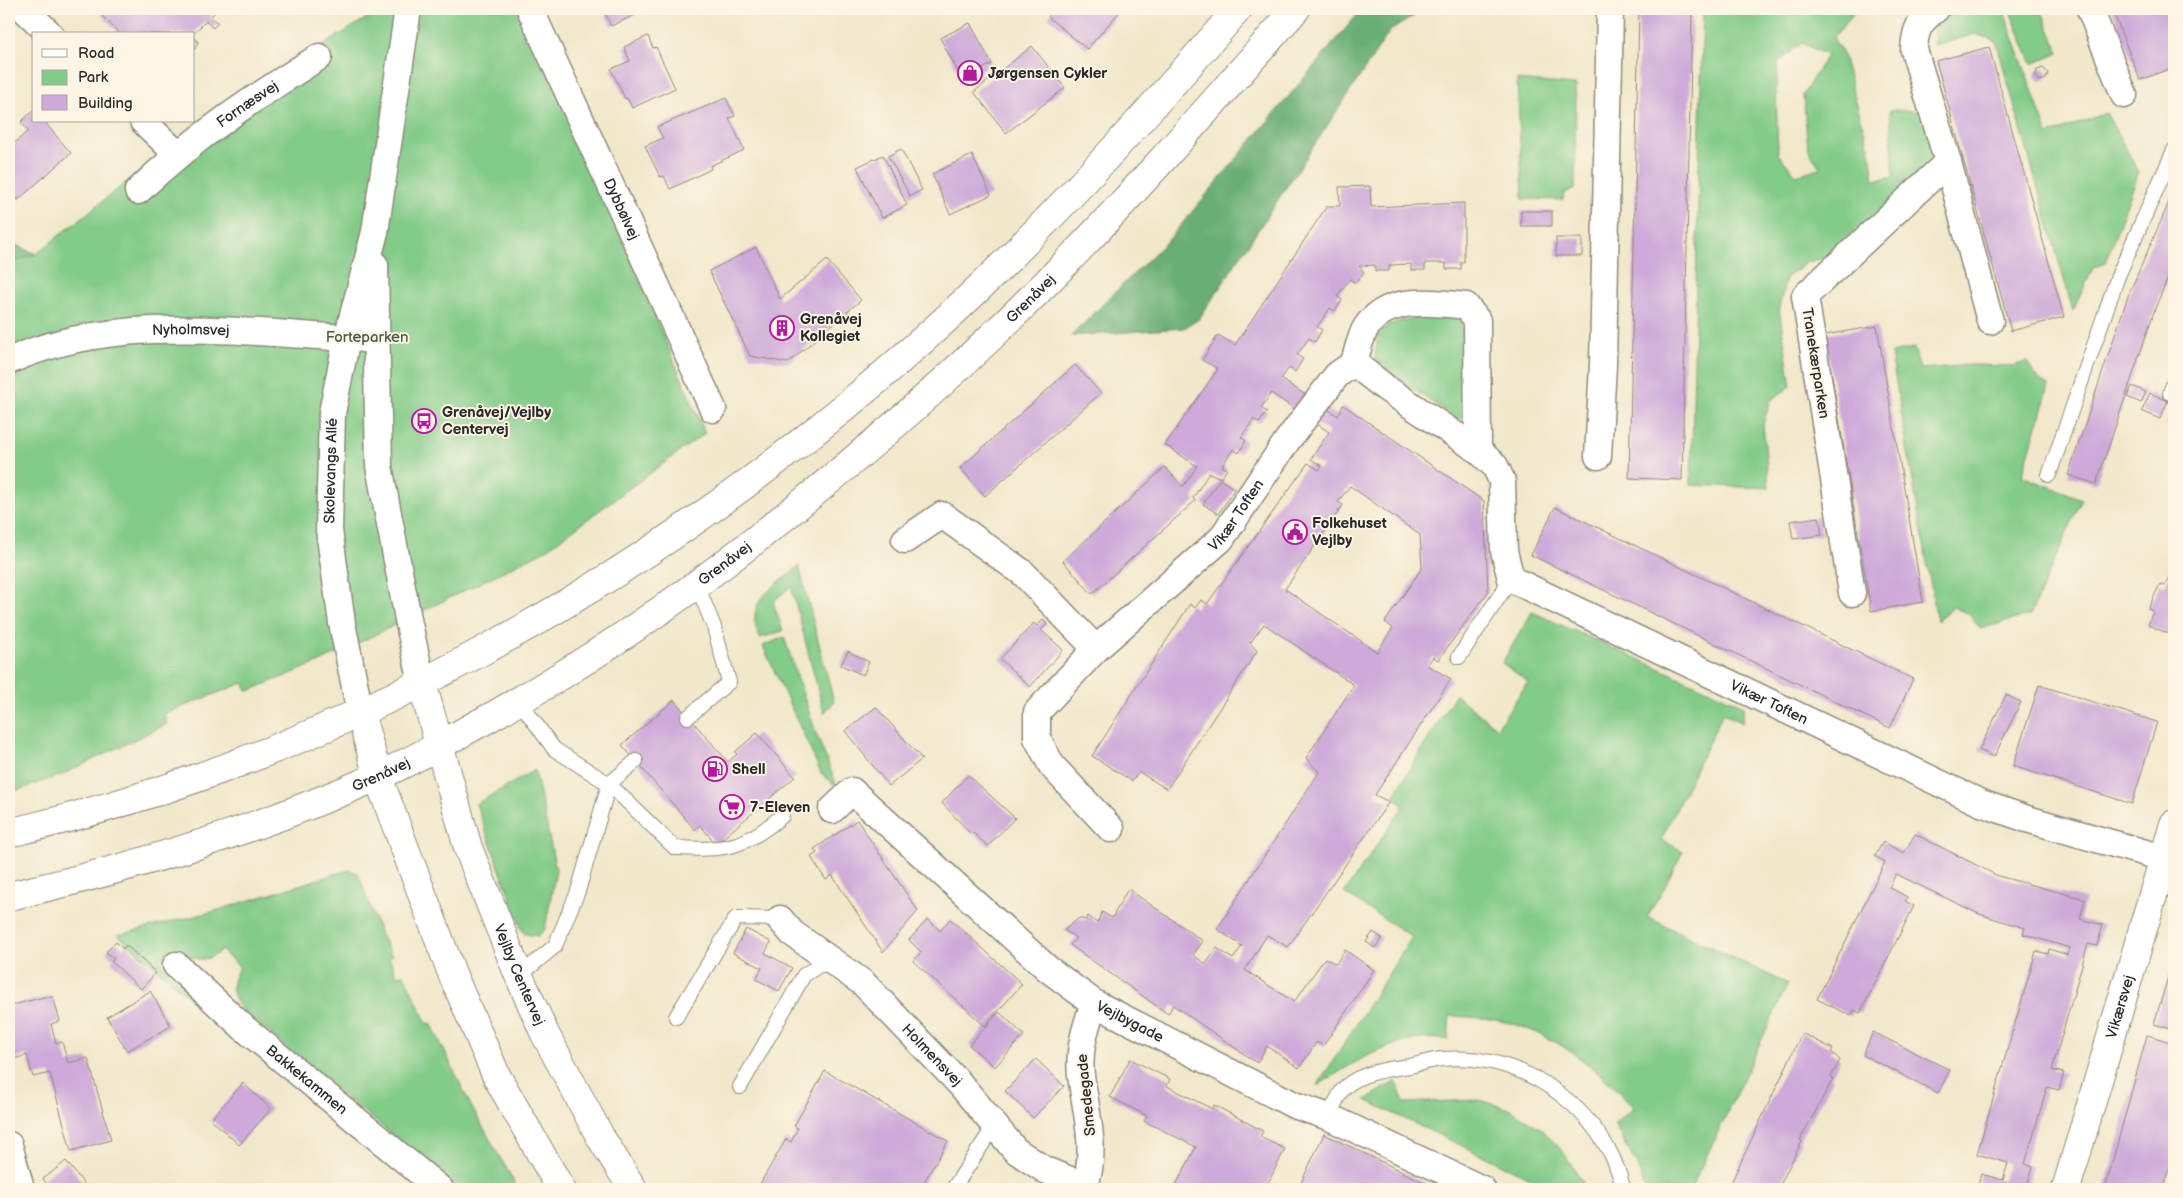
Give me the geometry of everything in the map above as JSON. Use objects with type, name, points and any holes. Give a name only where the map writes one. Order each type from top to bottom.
[{"type":"main road","points":[[9,833],[71,818],[224,768],[360,712],[422,683],[502,640],[661,543],[756,476],[843,408],[925,338],[1028,241],[1147,114],[1238,9]]},
{"type":"main road","name":"Grenåvej","points":[[9,896],[141,861],[233,833],[378,777],[520,702],[576,668],[697,586],[791,511],[957,369],[1065,263],[1178,143],[1296,9]]},
{"type":"main road","name":"Vejlby Centervej","points":[[422,683],[438,746],[468,848],[519,976],[545,1034],[601,1138],[633,1189]]},
{"type":"main road","points":[[360,712],[378,777],[453,976],[494,1069],[561,1189]]},
{"type":"main road","name":"Vikærsvej","points":[[2066,1189],[2174,824]]},
{"type":"street","points":[[24,9],[48,32]]},
{"type":"street","name":"Skolevangs Allé","points":[[360,712],[342,623],[329,530],[332,413],[347,338],[375,232],[408,9]]},
{"type":"street","name":"Dybbølvej","points":[[530,9],[713,409]]},
{"type":"street","points":[[1598,456],[1603,365],[1610,9]]},
{"type":"street","points":[[1936,9],[1925,17],[1915,32],[1914,50],[1948,162],[1990,321]]},
{"type":"street","points":[[2090,9],[2124,95]]},
{"type":"street","name":"Fornæsvej","points":[[138,191],[177,154],[248,101],[318,57]]},
{"type":"street","points":[[143,122],[177,154]]},
{"type":"street","name":"Tranekærparken","points":[[1852,593],[1805,296],[1948,162]]},
{"type":"street","name":"Skolevangs Allé","points":[[375,232],[379,466],[422,683]]},
{"type":"street","points":[[1478,450],[1477,320],[1466,306],[1410,303],[1384,309],[1366,329],[1354,363],[1387,389],[1478,450],[1495,466],[1502,481],[1504,551],[1511,579]]},
{"type":"street","name":"Nyholmsvej","points":[[9,361],[24,354],[81,337],[146,330],[377,340]]},
{"type":"street","name":"Vikær Toften","points":[[1111,829],[1052,766],[1037,738],[1037,712],[1096,649],[1220,538],[1320,397],[1337,375],[1354,363]]},
{"type":"street","points":[[905,540],[942,515],[1023,573],[1096,649]]},
{"type":"street","name":"Vikær Toften","points":[[1511,579],[1981,803],[2027,819],[2163,858]]},
{"type":"street","name":"Vejlbygade","points":[[832,810],[852,791],[1048,969],[1094,1002],[1294,1105],[1329,1117],[1482,1189]]},
{"type":"street","name":"Holmensvej","points":[[780,918],[792,933],[863,983],[960,1084],[1015,1150],[1045,1170],[1084,1188]]},
{"type":"street","name":"Bakkekammen","points":[[176,965],[244,1028],[440,1189]]},
{"type":"street","name":"Smedegade","points":[[1084,1188],[1092,1153],[1090,1122],[1081,1073],[1082,1045],[1094,1002]]},
{"type":"street","points":[[9,1145],[21,1189]]},
{"type":"lane","points":[[2049,475],[2118,276],[2174,150]]},
{"type":"lane","points":[[1458,657],[1511,579]]},
{"type":"lane","points":[[688,717],[729,682],[714,627],[697,586]]},
{"type":"lane","points":[[520,702],[554,749],[609,784],[674,848],[718,849],[740,844],[762,832],[782,816]]},
{"type":"lane","points":[[519,976],[555,946],[578,892],[609,784],[636,761]]},
{"type":"lane","points":[[676,1017],[736,918],[780,918]]},
{"type":"lane","points":[[740,1087],[804,975],[818,966],[834,961]]},
{"type":"lane","points":[[1329,1117],[1344,1087],[1372,1073],[1442,1059],[1477,1060],[1510,1067],[1542,1081],[1563,1096],[1594,1126],[1612,1155],[1624,1189]]},
{"type":"lane","points":[[953,1189],[995,1125]]},
{"type":"green space","name":"Forteparken","points":[[381,9],[523,9],[705,433],[544,551],[320,662],[248,691],[243,683],[164,714],[167,724],[59,776],[9,793],[9,242],[36,254],[206,119]]},
{"type":"green space","points":[[1362,9],[1425,9],[1390,31],[1199,319],[1184,328],[1071,336],[1170,238]]},
{"type":"green space","points":[[1703,9],[1857,9],[1833,38],[1842,52],[1870,151],[1874,180],[1894,176],[1890,110],[1922,111],[1933,154],[1923,174],[1821,259],[1807,262],[1786,278],[1779,308],[1791,386],[1771,400],[1763,424],[1769,488],[1691,485]],"holes":[[[1802,43],[1827,55],[1803,95],[1808,148],[1820,168],[1796,175],[1778,154],[1776,92],[1778,62]]]},
{"type":"green space","points":[[1958,9],[2003,9],[2048,135],[2106,113],[2139,172],[2105,263],[2093,268],[2073,311],[1996,41],[1975,34],[1935,46],[1934,28]]},
{"type":"green space","points":[[2009,9],[2041,9],[2059,53],[2032,64]]},
{"type":"green space","points":[[1517,80],[1576,85],[1575,189],[1564,193],[1563,200],[1523,199]]},
{"type":"green space","points":[[9,242],[36,254],[9,264]]},
{"type":"green space","points":[[1452,317],[1459,320],[1462,330],[1466,368],[1466,394],[1463,417],[1457,420],[1379,365],[1375,358],[1378,333],[1386,327],[1403,320]]},
{"type":"green space","points":[[1914,348],[1920,369],[1972,365],[2012,366],[2027,362],[2038,379],[2049,386],[2022,476],[2082,499],[2030,615],[1980,629],[1970,615],[1954,607],[1937,621],[1891,353]]},
{"type":"green space","points":[[799,566],[834,702],[824,713],[791,586],[773,602],[783,631],[760,638],[755,625],[755,614],[763,596]]},
{"type":"green space","points":[[1532,612],[1744,706],[1742,723],[1723,713],[1661,840],[1683,851],[1647,917],[1788,984],[1691,1189],[1645,1189],[1637,1165],[1614,1124],[1634,1108],[1605,1078],[1589,1065],[1555,1042],[1517,1025],[1490,1019],[1450,1016],[1448,1040],[1421,1039],[1393,1045],[1366,1056],[1317,1086],[1412,937],[1344,893],[1403,807],[1394,795],[1455,695],[1497,728],[1528,682],[1502,663]]},
{"type":"green space","points":[[784,637],[817,736],[836,783],[833,784],[821,773],[763,646]]},
{"type":"green space","points":[[535,770],[556,870],[545,929],[538,936],[525,934],[522,930],[476,804]]},
{"type":"green space","points":[[348,870],[358,873],[380,933],[392,956],[389,957],[397,976],[404,974],[427,1024],[431,1023],[471,1106],[518,1189],[460,1189],[344,1096],[241,1009],[233,993],[234,978],[240,967],[221,950],[212,957],[203,959],[183,954],[171,970],[205,1003],[200,1007],[118,935],[215,911]]},
{"type":"green space","points":[[1396,1081],[1404,1103],[1480,1100],[1509,1109],[1540,1128],[1562,1150],[1587,1189],[1553,1189],[1365,1100]]},
{"type":"building","points":[[107,9],[218,9],[210,17],[218,23],[213,28],[206,21],[195,32],[118,32],[101,15]]},
{"type":"building","points":[[603,9],[648,9],[611,26]]},
{"type":"building","points":[[1055,9],[1122,9],[1087,49],[1048,17]]},
{"type":"building","points":[[1639,9],[1692,9],[1682,480],[1629,478]]},
{"type":"building","points":[[2112,9],[2170,9],[2174,20],[2174,67],[2140,80]]},
{"type":"building","points":[[970,23],[992,64],[962,79],[940,38]]},
{"type":"building","points":[[648,36],[653,48],[656,47],[675,88],[632,108],[627,98],[625,99],[611,69],[630,61],[624,47]]},
{"type":"building","points":[[1032,46],[1065,88],[1006,133],[974,92]]},
{"type":"building","points":[[1989,47],[2064,317],[2011,331],[1936,61]]},
{"type":"building","points":[[2043,68],[2048,73],[2046,79],[2040,81],[2035,76],[2037,70]]},
{"type":"building","points":[[726,98],[735,116],[729,118],[744,150],[710,166],[711,169],[670,189],[664,176],[660,177],[645,146],[663,138],[657,127]]},
{"type":"building","points":[[32,112],[32,122],[47,122],[46,124],[71,153],[18,200],[9,189],[9,148],[28,131],[21,122]]},
{"type":"building","points":[[901,149],[922,190],[910,196],[888,156]]},
{"type":"building","points":[[883,155],[907,205],[882,218],[857,167]]},
{"type":"building","points":[[972,155],[991,195],[950,214],[932,174]]},
{"type":"building","points":[[1370,186],[1371,207],[1464,203],[1464,262],[1461,262],[1461,269],[1446,269],[1446,263],[1425,263],[1425,270],[1411,270],[1411,264],[1389,265],[1389,271],[1375,271],[1375,265],[1359,266],[1364,272],[1356,283],[1350,279],[1337,296],[1342,300],[1335,311],[1330,308],[1317,327],[1322,330],[1315,342],[1309,338],[1297,355],[1303,359],[1295,372],[1289,368],[1281,379],[1338,416],[1343,405],[1484,501],[1488,592],[1438,660],[1433,657],[1427,665],[1451,679],[1375,795],[1389,802],[1288,947],[1267,935],[1245,970],[1294,1002],[1325,958],[1336,964],[1345,950],[1374,970],[1323,1046],[1317,1042],[1299,1068],[1267,1046],[1257,1063],[1173,1005],[1168,1014],[1070,945],[1076,938],[1064,930],[1079,918],[1086,920],[1088,916],[1097,923],[1102,912],[1112,918],[1128,889],[1203,941],[1193,955],[1206,964],[1217,948],[1233,959],[1242,946],[1217,929],[1319,772],[1306,758],[1354,685],[1264,624],[1250,643],[1257,651],[1167,789],[1139,772],[1132,781],[1092,756],[1190,604],[1195,608],[1201,600],[1207,604],[1308,463],[1319,470],[1322,466],[1311,459],[1329,432],[1271,393],[1261,408],[1267,412],[1259,423],[1254,419],[1241,437],[1246,441],[1239,453],[1233,449],[1222,466],[1227,469],[1221,478],[1209,473],[1193,498],[1195,501],[1092,594],[1063,561],[1165,467],[1183,487],[1197,466],[1165,445],[1218,369],[1202,360],[1218,335],[1235,345],[1327,206],[1340,206],[1339,187]],"holes":[[[1350,486],[1420,535],[1422,568],[1385,622],[1393,628],[1377,652],[1285,589],[1343,505],[1338,502]]]},
{"type":"building","points":[[2174,191],[2174,264],[2156,306],[2096,484],[2068,475],[2128,296]]},
{"type":"building","points":[[1521,211],[1552,211],[1552,226],[1521,226]]},
{"type":"building","points":[[1556,238],[1582,238],[1582,256],[1556,256]]},
{"type":"building","name":"Grenåvej Kollegiet","points":[[756,247],[780,299],[827,260],[861,300],[788,363],[750,356],[709,271]]},
{"type":"building","points":[[1877,326],[1923,602],[1871,611],[1825,335]]},
{"type":"building","points":[[1075,365],[1101,393],[985,496],[960,468]]},
{"type":"building","points":[[2132,386],[2146,392],[2141,403],[2127,397]]},
{"type":"building","points":[[2150,393],[2168,401],[2160,419],[2142,411]]},
{"type":"building","points":[[2174,410],[2174,423],[2169,421]]},
{"type":"building","points":[[1220,479],[1235,489],[1218,514],[1203,504]]},
{"type":"building","points":[[1555,507],[1913,679],[1890,728],[1531,555]]},
{"type":"building","points":[[1819,517],[1822,535],[1793,539],[1790,521]]},
{"type":"building","points":[[2174,547],[2174,559],[2170,557]]},
{"type":"building","points":[[2174,565],[2174,636],[2148,625],[2153,611],[2148,609],[2160,584],[2165,586]]},
{"type":"building","points":[[1043,620],[1047,624],[1041,630],[1063,650],[1030,687],[1000,659],[1034,623],[1037,626]]},
{"type":"building","points":[[848,651],[869,662],[863,675],[841,665]]},
{"type":"building","points":[[2039,685],[2157,722],[2132,804],[2013,766]]},
{"type":"building","points":[[2006,695],[2021,702],[1994,757],[1979,750]]},
{"type":"building","points":[[674,700],[728,762],[737,754],[735,752],[757,733],[795,777],[716,844],[700,825],[695,830],[622,745]]},
{"type":"building","points":[[876,707],[922,759],[889,786],[845,731]]},
{"type":"building","points":[[968,775],[1015,818],[988,846],[973,833],[971,834],[942,803]]},
{"type":"building","points":[[857,820],[918,911],[883,952],[832,875],[826,880],[811,857],[817,853],[814,849]]},
{"type":"building","points":[[1915,834],[1998,876],[2085,899],[2080,919],[2103,925],[2097,946],[2088,944],[2052,1070],[2064,1073],[2059,1090],[2047,1087],[2025,1164],[2033,1167],[2026,1189],[1977,1189],[1981,1174],[2003,1180],[2008,1163],[1977,1154],[2036,951],[2048,954],[2049,949],[2068,955],[2070,948],[2023,934],[2025,928],[1979,914],[1896,874],[1889,887],[1907,897],[1905,901],[1914,906],[1860,1013],[1854,1010],[1851,1016],[1817,999],[1885,862],[1875,856],[1883,842],[1904,853]]},
{"type":"building","points":[[928,919],[940,931],[950,919],[1022,984],[985,1026],[913,961],[921,952],[909,940]]},
{"type":"building","points":[[746,929],[771,942],[765,953],[792,968],[779,991],[756,979],[762,968],[733,953]]},
{"type":"building","points":[[1373,932],[1382,938],[1375,948],[1366,942]]},
{"type":"building","points":[[116,942],[123,949],[126,945],[156,973],[141,989],[111,961],[114,959],[106,952]]},
{"type":"building","points":[[2174,957],[2174,1030],[2154,1024]]},
{"type":"building","points":[[150,991],[171,1026],[127,1051],[107,1017]]},
{"type":"building","points":[[44,997],[53,997],[60,1021],[51,1024],[56,1043],[62,1042],[68,1063],[88,1058],[111,1140],[71,1151],[50,1073],[33,1077],[27,1055],[14,1059],[9,1046],[9,1006]]},
{"type":"building","points":[[999,1012],[1024,1035],[995,1067],[969,1045]]},
{"type":"building","points":[[1873,1032],[1950,1070],[1938,1093],[1863,1055]]},
{"type":"building","points":[[1802,1033],[1833,1049],[1831,1052],[1840,1060],[1831,1077],[1833,1079],[1800,1140],[1802,1141],[1778,1189],[1728,1189]]},
{"type":"building","points":[[2147,1035],[2174,1043],[2174,1152],[2164,1189],[2105,1189]]},
{"type":"building","points":[[1036,1059],[1064,1086],[1033,1118],[1005,1091]]},
{"type":"building","points":[[1130,1059],[1170,1079],[1167,1086],[1212,1109],[1214,1105],[1263,1131],[1260,1137],[1285,1149],[1265,1189],[1174,1189],[1196,1147],[1144,1121],[1147,1116],[1110,1097]]},
{"type":"building","points":[[825,1071],[948,1141],[920,1189],[757,1189],[786,1139],[791,1142],[798,1128],[794,1126]]},
{"type":"building","points":[[243,1083],[271,1109],[239,1145],[211,1119]]},
{"type":"building","points":[[1324,1134],[1438,1189],[1298,1189]]},
{"type":"building","points":[[66,1161],[88,1189],[51,1189],[43,1179]]},
{"type":"place","name":"Jørgensen Cykler","points":[[970,73]]},
{"type":"place","name":"Grenåvej Kollegiet","points":[[782,328]]},
{"type":"place","name":"Grenåvej/Vejlby Centervej","points":[[424,421]]},
{"type":"place","name":"Folkehuset Vejlby","points":[[1295,532]]},
{"type":"place","name":"Shell","points":[[715,769]]},
{"type":"place","name":"7-Eleven","points":[[732,807]]}]
